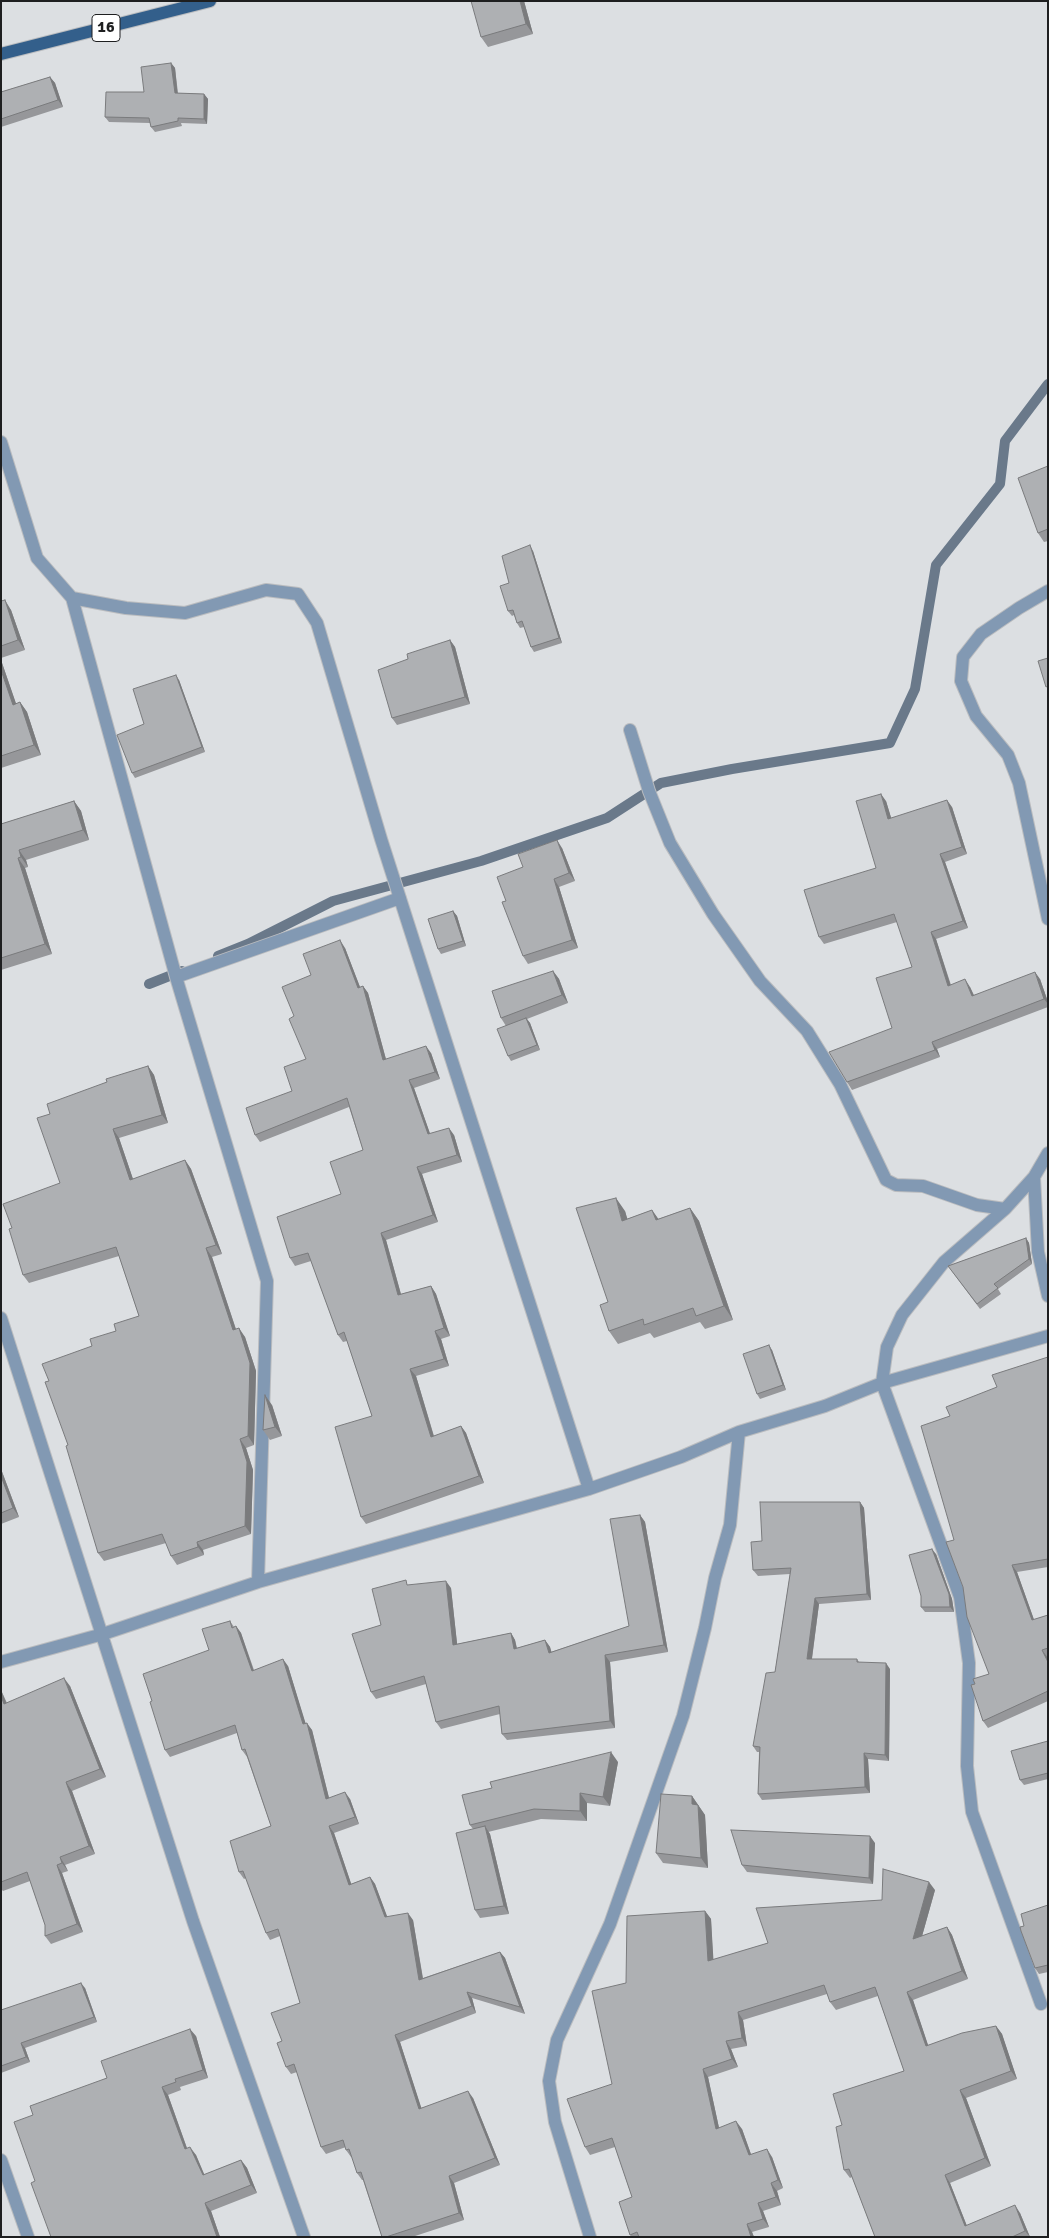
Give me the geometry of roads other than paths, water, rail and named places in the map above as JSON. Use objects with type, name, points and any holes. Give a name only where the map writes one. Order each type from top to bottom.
[{"type":"main road","name":"16","points":[[1,54],[210,1]]},
{"type":"street","points":[[1,442],[37,558],[72,598],[176,977],[267,1281],[258,1582]]},
{"type":"street","points":[[72,598],[126,608],[185,613],[266,590],[298,594],[317,623],[400,898],[588,1489]]},
{"type":"street","points":[[1048,591],[1019,608],[982,634],[963,657],[961,681],[976,716],[1008,755],[1019,783],[1048,919]]},
{"type":"street","points":[[630,730],[649,791],[670,843],[713,914],[760,981],[807,1031],[840,1084],[886,1180],[896,1185],[924,1186],[976,1205],[1005,1209]]},
{"type":"street","points":[[176,977],[400,898]]},
{"type":"street","points":[[1041,2004],[972,1812],[967,1766],[969,1664],[960,1597],[903,1445],[882,1383],[887,1346],[902,1314],[944,1262],[1005,1209],[1034,1177],[1048,1153]]},
{"type":"street","points":[[1034,1177],[1038,1252],[1048,1296]]},
{"type":"street","points":[[1,1318],[193,1921],[304,2237]]},
{"type":"street","points":[[1,1662],[103,1634],[258,1582],[588,1489],[681,1457],[739,1432],[826,1406],[882,1383],[1048,1336]]},
{"type":"street","points":[[590,2237],[555,2122],[549,2081],[557,2040],[610,1924],[683,1716],[705,1628],[714,1578],[730,1525],[739,1432]]},
{"type":"street","points":[[1,2160],[28,2237]]},
{"type":"waterway","points":[[218,956],[248,944],[333,901],[481,861],[607,818],[661,783],[732,769],[890,743],[915,689],[936,565],[1000,484],[1005,441],[1048,384]]},
{"type":"waterway","points":[[149,984],[182,971]]}]
